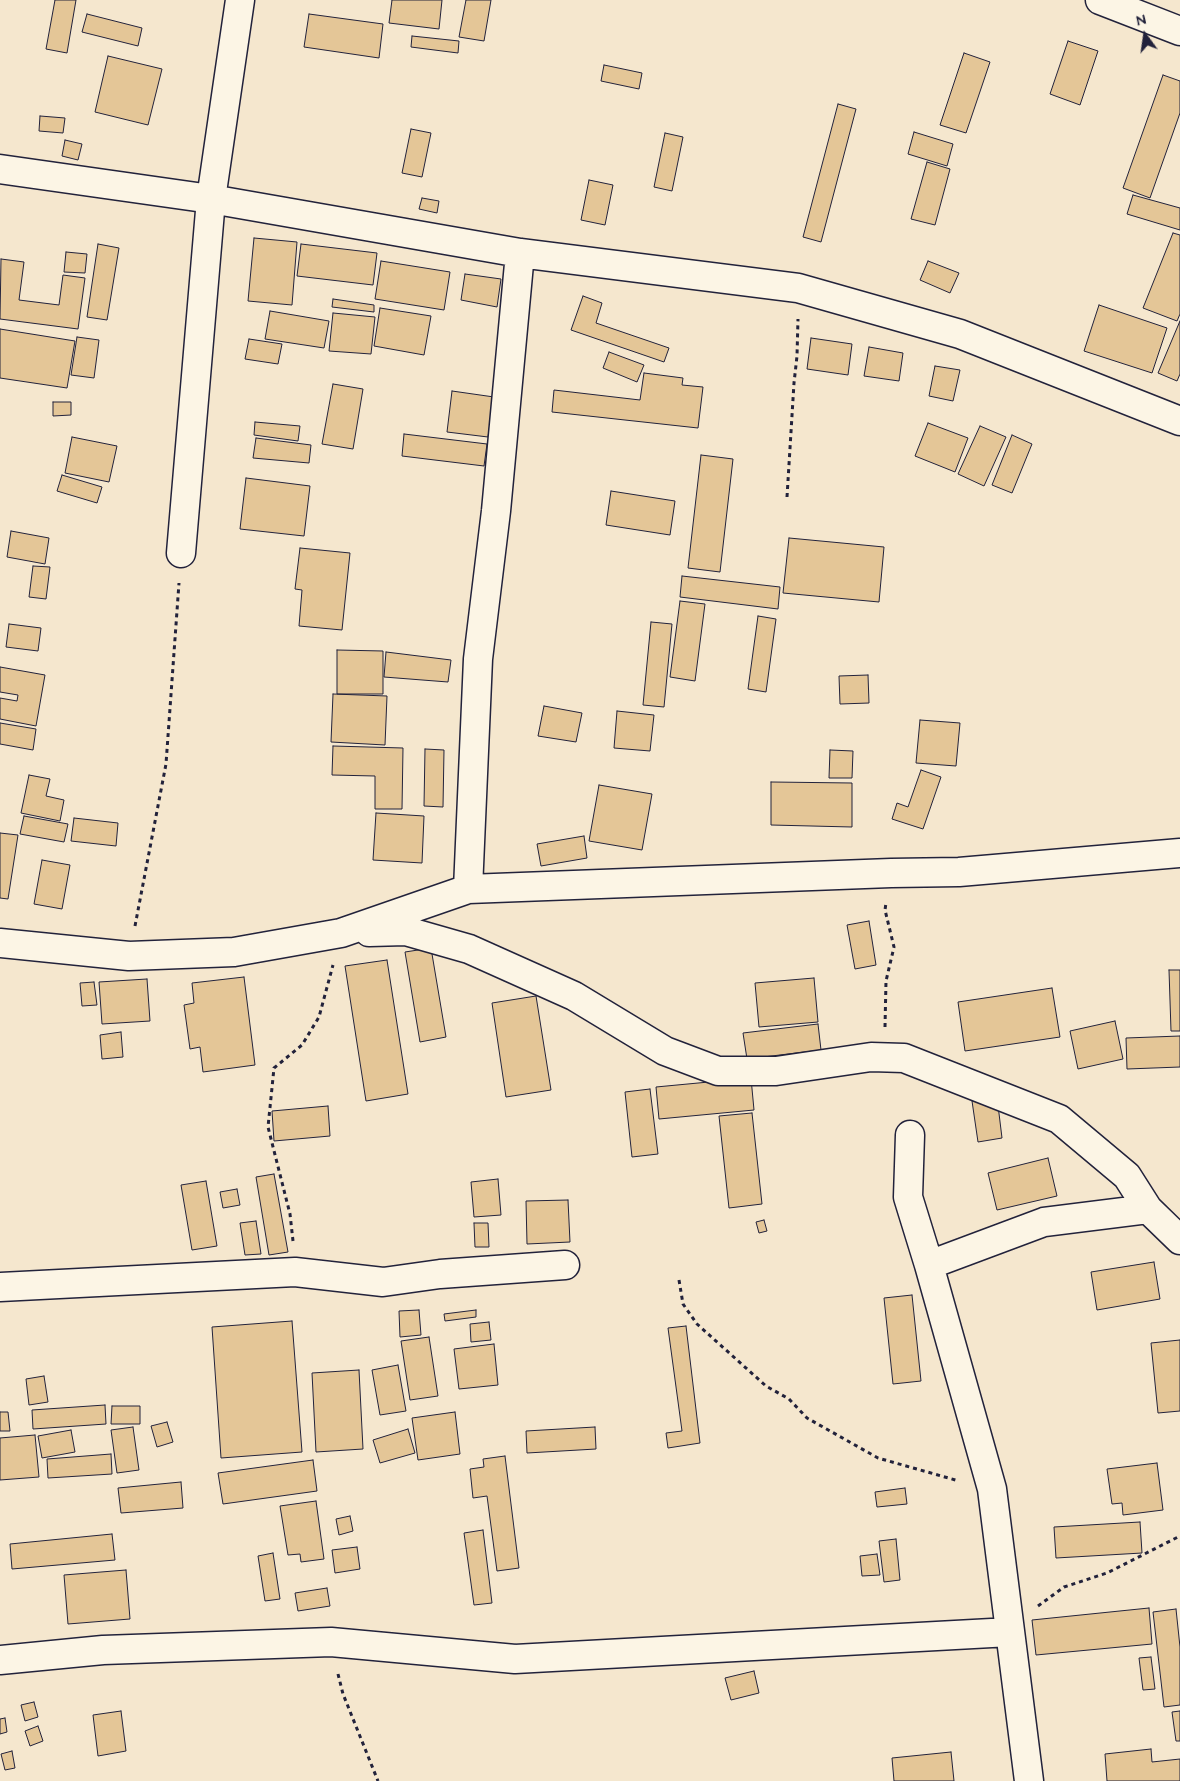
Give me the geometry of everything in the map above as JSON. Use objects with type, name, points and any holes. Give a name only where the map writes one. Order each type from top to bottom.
[{"type":"street","points":[[181,553],[211,199],[240,0]]},
{"type":"street","points":[[1100,0],[1180,31]]},
{"type":"street","points":[[0,169],[211,199],[520,253],[798,288],[960,334],[1180,420]]},
{"type":"street","points":[[468,889],[478,659],[496,511],[520,253]]},
{"type":"street","points":[[341,933],[468,889],[959,872],[1180,853]]},
{"type":"street","points":[[0,943],[129,956],[234,952],[341,933],[406,931],[469,949],[574,996],[666,1051],[718,1071],[776,1071],[871,1057],[904,1058],[1059,1119],[1127,1176],[1148,1209],[1180,1240]]},
{"type":"street","points":[[910,1135],[908,1197],[992,1489],[1029,1781]]},
{"type":"street","points":[[929,1265],[1044,1222],[1148,1209]]},
{"type":"street","points":[[0,1287],[295,1272],[383,1282],[440,1274],[565,1265]]},
{"type":"street","points":[[0,1660],[103,1650],[331,1642],[515,1659],[1010,1632]]},
{"type":"path","points":[[787,496],[794,383],[798,356],[798,288]]},
{"type":"path","points":[[129,956],[166,764],[181,553]]},
{"type":"path","points":[[889,1058],[885,1027],[886,982],[894,947],[885,910],[891,873]]},
{"type":"path","points":[[295,1272],[290,1214],[268,1127],[274,1068],[302,1045],[319,1017],[341,933]]},
{"type":"path","points":[[679,1280],[683,1304],[697,1324],[766,1386],[789,1399],[807,1418],[878,1458],[992,1489]]},
{"type":"path","points":[[1010,1632],[1029,1613],[1064,1587],[1107,1572],[1180,1536]]},
{"type":"path","points":[[331,1642],[343,1694],[378,1781]]},
{"type":"building","points":[[55,0],[76,0],[67,53],[46,49]]},
{"type":"building","points":[[392,0],[442,0],[439,29],[389,23]]},
{"type":"building","points":[[466,0],[491,0],[484,41],[459,37]]},
{"type":"building","points":[[87,14],[142,28],[138,46],[82,32]]},
{"type":"building","points":[[309,14],[383,24],[379,58],[304,47]]},
{"type":"building","points":[[412,36],[459,41],[458,53],[411,47]]},
{"type":"building","points":[[1068,41],[1098,51],[1080,105],[1050,94]]},
{"type":"building","points":[[964,53],[990,62],[966,133],[940,125]]},
{"type":"building","points":[[108,56],[162,69],[148,125],[95,112]]},
{"type":"building","points":[[604,65],[642,73],[639,89],[601,81]]},
{"type":"building","points":[[1163,75],[1180,81],[1180,113],[1150,198],[1123,188]]},
{"type":"building","points":[[838,104],[856,109],[821,242],[803,237]]},
{"type":"building","points":[[40,116],[65,118],[63,133],[39,131]]},
{"type":"building","points":[[411,129],[431,133],[422,177],[402,173]]},
{"type":"building","points":[[914,132],[953,144],[947,166],[908,154]]},
{"type":"building","points":[[665,133],[683,137],[672,191],[654,187]]},
{"type":"building","points":[[65,140],[82,144],[78,160],[62,156]]},
{"type":"building","points":[[927,162],[950,169],[935,225],[911,219]]},
{"type":"building","points":[[589,180],[613,185],[605,225],[581,220]]},
{"type":"building","points":[[1133,195],[1180,208],[1180,230],[1127,214]]},
{"type":"building","points":[[422,198],[439,201],[437,213],[419,209]]},
{"type":"building","points":[[1173,233],[1180,235],[1180,314],[1177,321],[1143,308]]},
{"type":"building","points":[[254,238],[297,242],[292,305],[248,301]]},
{"type":"building","points":[[98,244],[119,248],[107,320],[87,317]]},
{"type":"building","points":[[301,244],[377,253],[373,285],[297,276]]},
{"type":"building","points":[[66,252],[87,254],[85,273],[64,272]]},
{"type":"building","points":[[1,259],[24,262],[19,300],[59,305],[63,275],[85,278],[78,329],[0,319]]},
{"type":"building","points":[[381,261],[450,272],[444,310],[375,299]]},
{"type":"building","points":[[928,261],[959,273],[950,293],[920,280]]},
{"type":"building","points":[[465,274],[501,279],[497,307],[461,300]]},
{"type":"building","points":[[583,296],[602,303],[596,323],[669,348],[664,362],[571,330]]},
{"type":"building","points":[[333,299],[374,305],[374,312],[332,307]]},
{"type":"building","points":[[1099,305],[1167,328],[1152,373],[1084,351]]},
{"type":"building","points":[[380,308],[431,316],[424,355],[374,346]]},
{"type":"building","points":[[270,311],[329,321],[324,348],[265,339]]},
{"type":"building","points":[[333,313],[375,317],[371,354],[329,351]]},
{"type":"building","points":[[1180,321],[1180,374],[1177,381],[1158,373]]},
{"type":"building","points":[[0,329],[75,341],[67,388],[0,378]]},
{"type":"building","points":[[77,337],[99,340],[94,378],[71,375]]},
{"type":"building","points":[[811,338],[852,344],[848,375],[807,369]]},
{"type":"building","points":[[249,339],[282,344],[278,364],[245,359]]},
{"type":"building","points":[[869,347],[903,353],[899,381],[864,376]]},
{"type":"building","points":[[609,352],[644,365],[637,382],[603,368]]},
{"type":"building","points":[[935,366],[960,370],[953,401],[929,396]]},
{"type":"building","points":[[644,373],[683,378],[682,385],[703,387],[698,428],[552,412],[554,390],[640,400]]},
{"type":"building","points":[[333,384],[363,389],[353,449],[322,444]]},
{"type":"building","points":[[452,391],[494,397],[488,437],[447,432]]},
{"type":"building","points":[[53,402],[71,402],[71,415],[53,416]]},
{"type":"building","points":[[255,422],[300,426],[298,441],[254,435]]},
{"type":"building","points":[[928,423],[968,438],[955,472],[915,456]]},
{"type":"building","points":[[980,426],[1006,437],[984,486],[958,474]]},
{"type":"building","points":[[404,434],[487,444],[484,466],[402,456]]},
{"type":"building","points":[[1012,435],[1032,444],[1012,493],[992,485]]},
{"type":"building","points":[[72,437],[117,446],[109,482],[65,473]]},
{"type":"building","points":[[256,438],[311,445],[309,463],[253,458]]},
{"type":"building","points":[[701,455],[733,459],[720,572],[688,568]]},
{"type":"building","points":[[62,475],[102,487],[97,503],[57,491]]},
{"type":"building","points":[[246,478],[310,486],[304,536],[240,529]]},
{"type":"building","points":[[611,491],[675,501],[670,535],[606,525]]},
{"type":"building","points":[[11,531],[49,538],[45,564],[7,557]]},
{"type":"building","points":[[789,538],[884,547],[879,602],[783,593]]},
{"type":"building","points":[[300,548],[350,553],[342,630],[299,626],[302,590],[295,589]]},
{"type":"building","points":[[33,566],[50,567],[46,599],[29,597]]},
{"type":"building","points":[[682,576],[780,587],[778,609],[680,597]]},
{"type":"building","points":[[680,601],[705,604],[695,681],[670,677]]},
{"type":"building","points":[[758,616],[776,619],[766,692],[748,689]]},
{"type":"building","points":[[651,622],[672,624],[664,707],[643,705]]},
{"type":"building","points":[[9,624],[41,628],[38,651],[6,647]]},
{"type":"building","points":[[337,650],[383,651],[383,694],[337,694]]},
{"type":"building","points":[[386,652],[451,660],[448,682],[384,677]]},
{"type":"building","points":[[0,667],[45,675],[36,726],[0,719],[0,698],[17,701],[18,695],[0,692]]},
{"type":"building","points":[[868,675],[869,703],[840,704],[839,676]]},
{"type":"building","points":[[333,694],[387,696],[385,745],[331,742]]},
{"type":"building","points":[[544,706],[582,713],[576,742],[538,736]]},
{"type":"building","points":[[617,711],[654,715],[650,751],[614,748]]},
{"type":"building","points":[[920,720],[960,723],[956,766],[916,763]]},
{"type":"building","points":[[0,723],[36,729],[33,750],[0,744]]},
{"type":"building","points":[[333,746],[403,748],[402,809],[375,809],[375,776],[332,775]]},
{"type":"building","points":[[425,749],[444,750],[443,807],[424,806]]},
{"type":"building","points":[[830,750],[853,751],[852,778],[829,778]]},
{"type":"building","points":[[921,770],[941,777],[923,829],[892,819],[897,803],[908,807]]},
{"type":"building","points":[[29,775],[50,779],[46,796],[64,800],[60,821],[21,813]]},
{"type":"building","points":[[771,782],[852,783],[852,827],[771,825]]},
{"type":"building","points":[[599,785],[652,794],[642,850],[589,841]]},
{"type":"building","points":[[376,813],[424,816],[422,863],[373,860]]},
{"type":"building","points":[[24,816],[68,824],[64,842],[20,834]]},
{"type":"building","points":[[74,818],[118,823],[116,846],[71,841]]},
{"type":"building","points":[[0,833],[18,835],[8,899],[0,898]]},
{"type":"building","points":[[584,836],[587,858],[541,866],[537,844]]},
{"type":"building","points":[[42,860],[70,865],[62,909],[34,904]]},
{"type":"building","points":[[869,921],[876,965],[855,969],[847,925]]},
{"type":"building","points":[[431,948],[446,1037],[420,1042],[405,952]]},
{"type":"building","points":[[387,960],[408,1094],[366,1101],[345,966]]},
{"type":"building","points":[[1169,970],[1180,970],[1180,1031],[1171,1031]]},
{"type":"building","points":[[244,977],[255,1065],[203,1072],[200,1047],[190,1049],[184,1005],[194,1003],[192,983]]},
{"type":"building","points":[[814,978],[818,1022],[759,1027],[755,983]]},
{"type":"building","points":[[147,979],[150,1021],[102,1024],[99,982]]},
{"type":"building","points":[[94,982],[97,1005],[82,1006],[80,983]]},
{"type":"building","points":[[1052,988],[1060,1037],[965,1051],[958,1002]]},
{"type":"building","points":[[536,996],[551,1090],[506,1097],[492,1003]]},
{"type":"building","points":[[1115,1021],[1123,1059],[1078,1069],[1070,1031]]},
{"type":"building","points":[[818,1024],[821,1050],[747,1059],[743,1033]]},
{"type":"building","points":[[121,1032],[123,1057],[102,1059],[100,1035]]},
{"type":"building","points":[[1180,1036],[1180,1067],[1127,1069],[1126,1038]]},
{"type":"building","points":[[751,1078],[754,1110],[659,1119],[656,1087]]},
{"type":"building","points":[[650,1089],[658,1154],[632,1157],[625,1092]]},
{"type":"building","points":[[997,1097],[1002,1138],[978,1142],[972,1101]]},
{"type":"building","points":[[328,1106],[330,1136],[274,1141],[272,1111]]},
{"type":"building","points":[[752,1113],[762,1204],[729,1208],[719,1116]]},
{"type":"building","points":[[1048,1158],[1057,1196],[997,1210],[988,1173]]},
{"type":"building","points":[[274,1174],[288,1252],[269,1255],[256,1177]]},
{"type":"building","points":[[498,1179],[501,1215],[474,1217],[471,1182]]},
{"type":"building","points":[[206,1181],[217,1246],[192,1250],[181,1185]]},
{"type":"building","points":[[237,1189],[240,1205],[223,1208],[220,1192]]},
{"type":"building","points":[[568,1200],[570,1242],[527,1244],[526,1201]]},
{"type":"building","points":[[764,1220],[767,1231],[759,1233],[756,1222]]},
{"type":"building","points":[[256,1221],[261,1254],[245,1255],[240,1223]]},
{"type":"building","points":[[474,1223],[488,1223],[489,1247],[475,1247]]},
{"type":"building","points":[[1154,1262],[1160,1299],[1097,1310],[1091,1272]]},
{"type":"building","points":[[912,1295],[921,1381],[893,1384],[884,1298]]},
{"type":"building","points":[[419,1310],[421,1335],[400,1337],[399,1311]]},
{"type":"building","points":[[476,1310],[476,1317],[445,1321],[444,1314]]},
{"type":"building","points":[[292,1321],[302,1452],[221,1458],[212,1327]]},
{"type":"building","points":[[489,1322],[491,1340],[471,1342],[470,1324]]},
{"type":"building","points":[[686,1326],[700,1443],[668,1448],[666,1433],[682,1431],[668,1328]]},
{"type":"building","points":[[429,1337],[438,1396],[410,1400],[401,1341]]},
{"type":"building","points":[[1180,1340],[1180,1411],[1158,1413],[1151,1343]]},
{"type":"building","points":[[494,1344],[498,1385],[459,1389],[454,1349]]},
{"type":"building","points":[[398,1365],[406,1411],[380,1415],[372,1370]]},
{"type":"building","points":[[359,1370],[363,1449],[316,1452],[312,1373]]},
{"type":"building","points":[[44,1376],[48,1402],[29,1405],[26,1379]]},
{"type":"building","points":[[105,1405],[106,1424],[33,1429],[32,1410]]},
{"type":"building","points":[[112,1406],[140,1406],[140,1424],[111,1424]]},
{"type":"building","points":[[0,1412],[8,1412],[10,1431],[0,1431]]},
{"type":"building","points":[[455,1412],[460,1454],[418,1460],[412,1418]]},
{"type":"building","points":[[167,1422],[173,1442],[157,1447],[151,1426]]},
{"type":"building","points":[[133,1427],[139,1470],[117,1473],[111,1430]]},
{"type":"building","points":[[595,1427],[596,1449],[527,1453],[526,1431]]},
{"type":"building","points":[[408,1429],[415,1453],[380,1463],[373,1440]]},
{"type":"building","points":[[71,1430],[75,1452],[42,1458],[38,1436]]},
{"type":"building","points":[[35,1435],[39,1477],[0,1480],[0,1438]]},
{"type":"building","points":[[111,1454],[112,1474],[48,1478],[47,1459]]},
{"type":"building","points":[[505,1456],[519,1568],[497,1571],[487,1496],[473,1498],[470,1469],[484,1467],[483,1459]]},
{"type":"building","points":[[313,1460],[317,1491],[223,1504],[218,1473]]},
{"type":"building","points":[[1157,1463],[1163,1510],[1123,1515],[1122,1503],[1112,1504],[1107,1469]]},
{"type":"building","points":[[181,1482],[183,1508],[121,1513],[118,1488]]},
{"type":"building","points":[[905,1488],[907,1504],[877,1507],[875,1492]]},
{"type":"building","points":[[316,1501],[324,1559],[301,1562],[300,1554],[288,1555],[280,1506]]},
{"type":"building","points":[[350,1516],[353,1531],[339,1535],[336,1519]]},
{"type":"building","points":[[1140,1522],[1142,1553],[1056,1558],[1054,1527]]},
{"type":"building","points":[[483,1530],[492,1603],[474,1605],[464,1533]]},
{"type":"building","points":[[112,1534],[115,1560],[12,1569],[10,1544]]},
{"type":"building","points":[[896,1539],[900,1580],[884,1582],[879,1541]]},
{"type":"building","points":[[357,1547],[360,1569],[335,1573],[332,1550]]},
{"type":"building","points":[[273,1553],[280,1599],[265,1601],[258,1556]]},
{"type":"building","points":[[877,1554],[880,1575],[862,1576],[860,1556]]},
{"type":"building","points":[[126,1570],[130,1619],[68,1624],[64,1575]]},
{"type":"building","points":[[327,1588],[330,1606],[298,1611],[295,1593]]},
{"type":"building","points":[[1149,1608],[1152,1644],[1036,1655],[1032,1620]]},
{"type":"building","points":[[1176,1609],[1180,1647],[1180,1705],[1164,1707],[1153,1612]]},
{"type":"building","points":[[1151,1657],[1155,1689],[1143,1690],[1139,1658]]},
{"type":"building","points":[[754,1671],[759,1693],[731,1700],[725,1678]]},
{"type":"building","points":[[34,1702],[38,1717],[25,1721],[21,1705]]},
{"type":"building","points":[[121,1711],[126,1751],[98,1756],[93,1715]]},
{"type":"building","points":[[1180,1711],[1180,1741],[1176,1741],[1172,1712]]},
{"type":"building","points":[[5,1718],[7,1732],[0,1734],[0,1719]]},
{"type":"building","points":[[38,1726],[43,1741],[30,1746],[25,1731]]},
{"type":"building","points":[[1151,1749],[1152,1762],[1180,1759],[1180,1781],[1107,1781],[1105,1754]]},
{"type":"building","points":[[12,1751],[15,1768],[5,1770],[1,1754]]},
{"type":"building","points":[[951,1752],[954,1781],[894,1781],[892,1758]]}]
